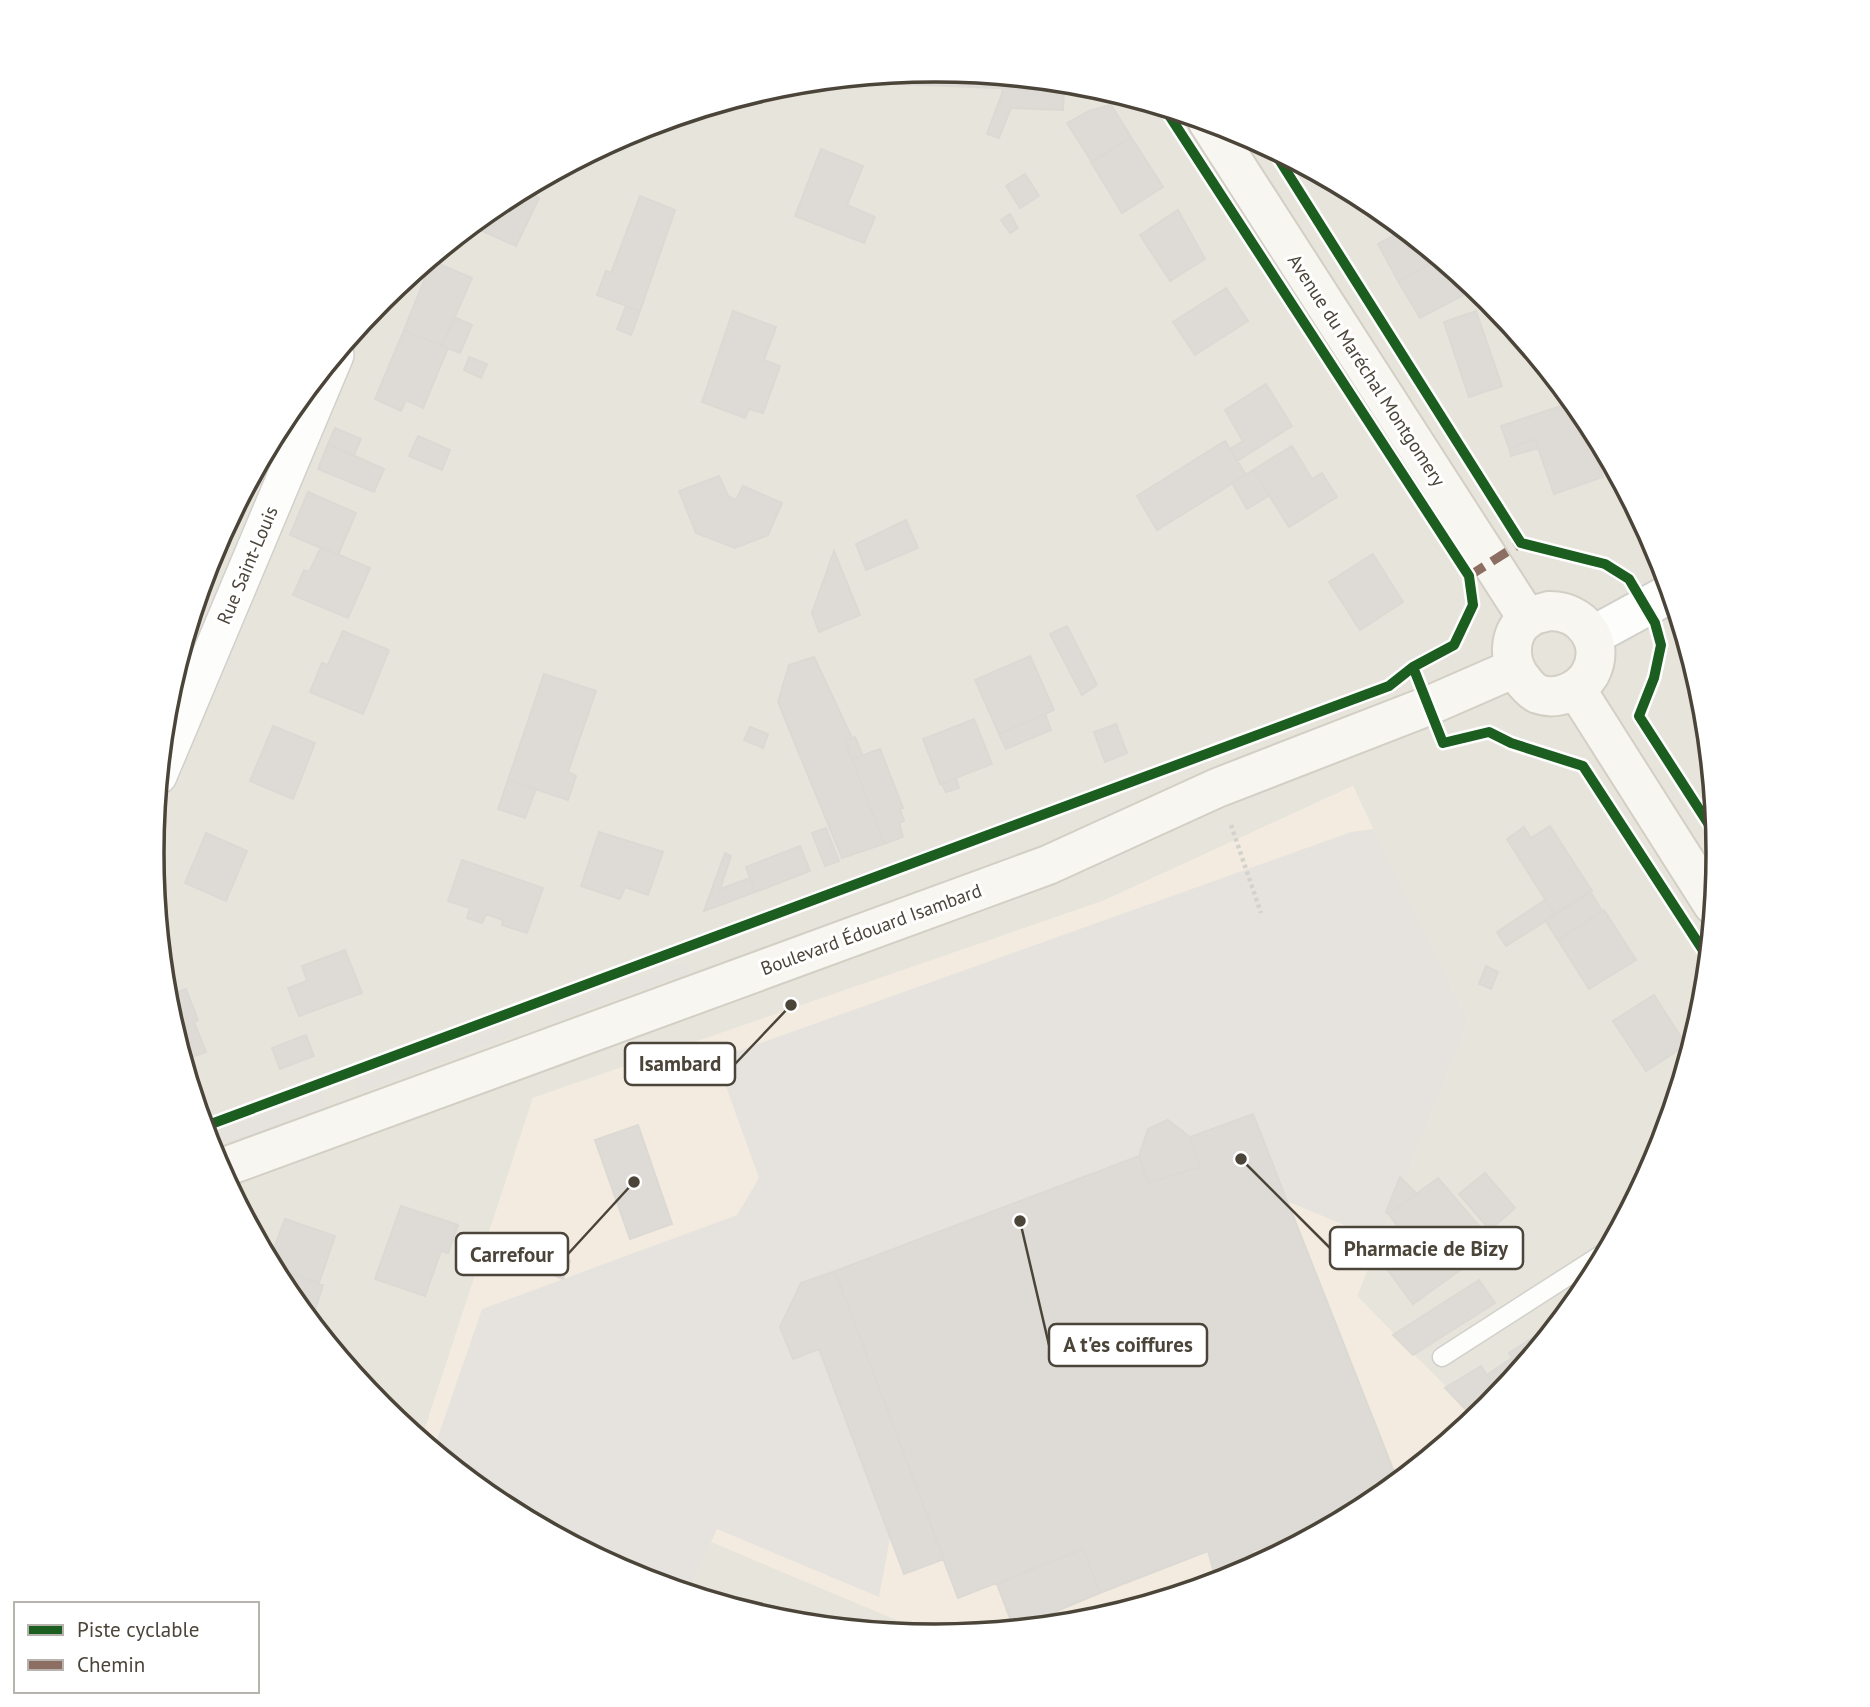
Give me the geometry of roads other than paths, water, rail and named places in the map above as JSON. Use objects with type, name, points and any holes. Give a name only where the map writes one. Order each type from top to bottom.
[{"type":"main road","name":"Avenue du Maréchal Montgomery","points":[[1218,136],[1527,618]]},
{"type":"main road","points":[[1549,611],[1562,611],[1577,617],[1592,636],[1595,659],[1589,675],[1576,689],[1552,697],[1537,694],[1515,668],[1510,652],[1514,635],[1527,618],[1549,611]]},
{"type":"main road","name":"Boulevard Édouard Isambard","points":[[229,1165],[1048,865],[1217,788],[1438,702],[1515,668]]},
{"type":"main road","points":[[1576,689],[1705,893]]},
{"type":"street","name":"Rue Saint-Louis","points":[[183,686],[322,386]]},
{"type":"street","points":[[1592,636],[1662,598]]},
{"type":"lane","points":[[1442,1357],[1588,1263]]},
{"type":"place","name":"Isambard","points":[[791,1005]]},
{"type":"place","name":"Pharmacie de Bizy","points":[[1241,1159]]},
{"type":"place","name":"Carrefour","points":[[634,1182]]},
{"type":"place","name":"A t'es coiffures","points":[[1020,1221]]}]
